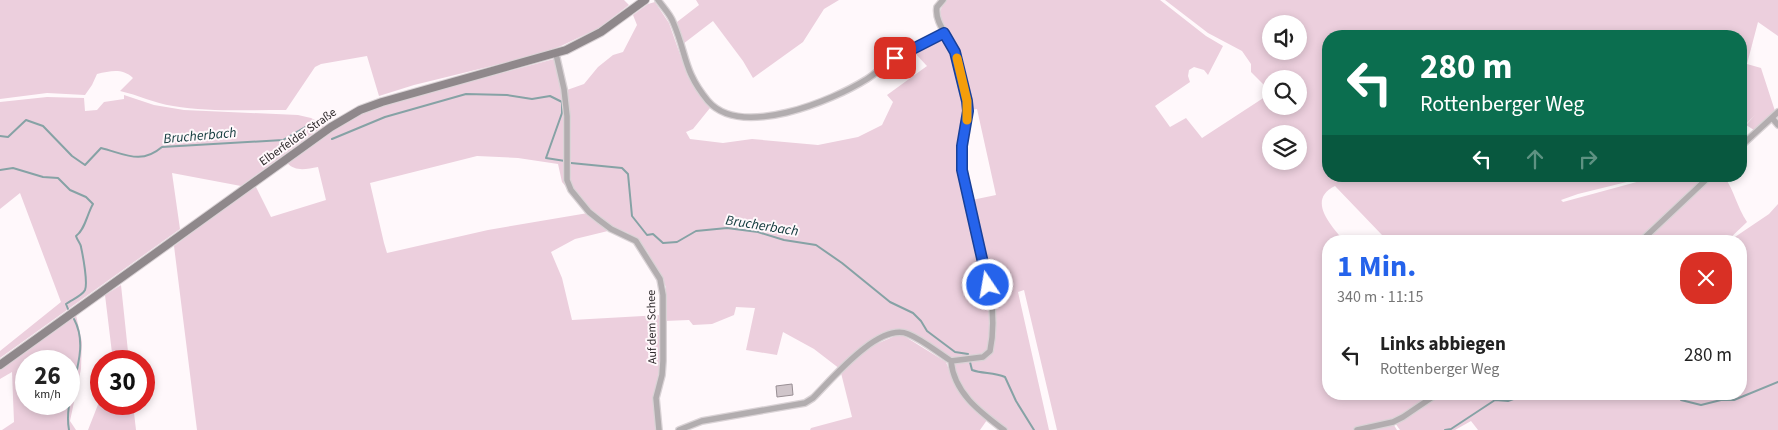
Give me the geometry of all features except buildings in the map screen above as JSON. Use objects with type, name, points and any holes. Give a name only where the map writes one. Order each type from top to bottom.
[{"type":"main road","name":"Elberfelder Straße","points":[[0,365],[331,127],[351,115],[395,98],[556,54],[593,38],[645,0]]},
{"type":"street","points":[[658,0],[673,21],[688,71],[697,86],[720,111],[733,116],[766,116],[807,106],[831,97],[867,79],[902,54],[944,33]]},
{"type":"street","points":[[679,430],[702,421],[805,403],[813,398],[866,347],[879,338],[893,333],[908,334],[951,361],[983,357],[990,351],[994,327],[988,285],[962,170],[962,146],[968,111],[967,101],[955,52],[944,33],[936,11],[943,0]]},
{"type":"street","name":"Auf dem Schee","points":[[556,54],[564,89],[567,116],[567,180],[571,190],[589,212],[599,220],[611,229],[636,241],[660,279],[663,295],[663,361],[662,375],[656,398],[659,430]]},
{"type":"street","points":[[1747,141],[1778,112]]},
{"type":"street","points":[[1772,118],[1778,125]]},
{"type":"street","points":[[1648,235],[1704,182]]},
{"type":"street","points":[[951,361],[956,382],[962,392],[970,402],[1004,430]]},
{"type":"street","points":[[1357,430],[1393,422],[1428,400]]},
{"type":"shaded area","points":[[0,0],[624,0],[629,5],[599,28],[537,55],[414,85],[379,96],[367,56],[321,64],[315,67],[286,110],[229,110],[173,106],[120,91],[133,78],[125,73],[116,71],[97,74],[85,95],[47,93],[0,99]]},
{"type":"shaded area","points":[[696,0],[839,0],[824,9],[803,42],[753,78],[743,61],[713,21],[683,44],[677,22],[699,5]]},
{"type":"shaded area","points":[[944,0],[1160,0],[1206,36],[1223,46],[1208,75],[1204,70],[1194,67],[1189,70],[1190,82],[1155,106],[1170,127],[1186,118],[1202,138],[1262,99],[1262,115],[1307,115],[1307,70],[1262,70],[1262,83],[1251,72],[1251,64],[1242,51],[1208,33],[1165,0],[1778,0],[1778,36],[1758,22],[1747,64],[1747,30],[1322,30],[1322,182],[1627,182],[1578,194],[1561,200],[1563,202],[1637,182],[1702,182],[1645,235],[1382,235],[1335,186],[1327,192],[1322,198],[1322,206],[1328,221],[1339,235],[1322,235],[1322,400],[1427,400],[1403,417],[1392,422],[1397,430],[1057,430],[1024,290],[1018,292],[1049,430],[1006,430],[970,402],[958,383],[953,369],[954,362],[983,358],[992,351],[996,328],[992,296],[987,297],[990,318],[990,343],[988,349],[979,355],[957,358],[949,357],[921,340],[901,332],[886,334],[872,341],[840,369],[814,349],[783,332],[777,355],[746,350],[755,308],[736,307],[734,315],[712,324],[693,325],[689,320],[664,321],[666,287],[647,251],[628,233],[600,219],[574,190],[569,180],[571,122],[567,90],[584,84],[598,67],[613,55],[623,52],[637,25],[633,15],[648,4],[655,2],[669,23],[688,77],[710,108],[693,129],[686,132],[690,139],[723,143],[752,139],[818,145],[858,137],[882,125],[893,102],[887,95],[927,66],[912,50],[943,36],[953,53],[965,102],[959,159],[960,172],[973,232],[979,232],[972,200],[996,195],[977,109],[970,110],[957,53],[942,24],[940,12]]},
{"type":"shaded area","points":[[554,59],[563,90],[567,188],[562,182],[558,164],[518,158],[477,156],[370,183],[384,243],[387,253],[488,230],[588,213],[612,230],[575,239],[551,252],[562,278],[572,320],[661,315],[661,371],[655,399],[659,430],[197,430],[174,246],[255,185],[271,217],[326,200],[318,167],[298,169],[287,163],[351,118],[374,107]]},
{"type":"shaded area","points":[[1747,64],[1761,68],[1775,111],[1754,130],[1747,124],[1755,115],[1747,123]]},
{"type":"shaded area","points":[[124,95],[154,105],[184,110],[298,115],[311,118],[325,125],[241,186],[172,173],[180,229],[0,358],[0,351],[61,302],[20,193],[0,209],[0,102],[47,97],[84,98],[85,111],[97,110],[104,102],[124,99]]},
{"type":"shaded area","points":[[1707,182],[1727,182],[1747,222],[1733,235],[1651,235]]},
{"type":"shaded area","points":[[1778,204],[1778,430],[1478,430],[1471,421],[1455,430],[1400,430],[1395,423],[1416,412],[1433,400],[1747,400],[1747,235],[1738,235],[1769,214]]},
{"type":"shaded area","points":[[121,285],[128,350],[112,350],[105,295]]},
{"type":"shaded area","points":[[76,315],[82,342],[80,374],[80,350],[27,350]]},
{"type":"shaded area","points":[[895,336],[904,336],[946,362],[954,383],[968,404],[987,420],[980,430],[810,430],[811,428],[852,417],[841,373],[867,348]]},
{"type":"shaded area","points":[[15,358],[15,415],[71,415],[70,421],[76,430],[2,430],[14,422],[12,372],[0,379],[0,369]]},
{"type":"shaded area","points":[[94,415],[134,415],[136,430],[88,430]]},
{"type":"waterway","name":"Brucherbach","points":[[332,139],[385,117],[466,94],[507,95],[532,99],[550,96],[562,102],[562,113],[546,158],[565,161]]},
{"type":"waterway","name":"Brucherbach","points":[[0,136],[8,137],[26,120],[43,126],[72,156],[85,165],[101,148],[140,157],[147,156],[162,147],[283,140],[307,126],[313,127]]},
{"type":"waterway","name":"Brucherbach","points":[[571,163],[622,168],[628,174],[632,216],[647,235],[653,234],[663,243],[677,242],[696,231],[727,228],[758,232],[784,240],[816,245],[842,263],[890,302],[913,313],[927,331],[955,352],[968,354]]},
{"type":"waterway","points":[[0,170],[13,168],[43,177],[58,178],[70,190],[86,197],[93,204],[84,226],[76,236],[81,246],[86,287],[84,292],[66,304],[68,309]]},
{"type":"waterway","points":[[69,430],[68,416],[80,346],[79,332],[74,319]]},
{"type":"waterway","name":"Brucherbach","points":[[970,362],[972,370],[1005,377],[1016,401],[1034,430]]},
{"type":"waterway","name":"Brucherbach","points":[[1747,395],[1778,382]]},
{"type":"waterway","name":"Brucherbach","points":[[1445,430],[1451,429],[1495,400]]},
{"type":"waterway","name":"Brucherbach","points":[[1495,400],[1511,400]]},
{"type":"waterway","name":"Brucherbach","points":[[1681,400],[1701,405],[1721,400]]},
{"type":"waterway","name":"Brucherbach","points":[[1721,400],[1734,400]]},
{"type":"slow traffic","points":[[957,58],[967,101],[967,120]]},
{"type":"route","points":[[895,58],[917,45],[944,33],[955,52],[968,111],[962,146],[962,170],[988,285]]}]
